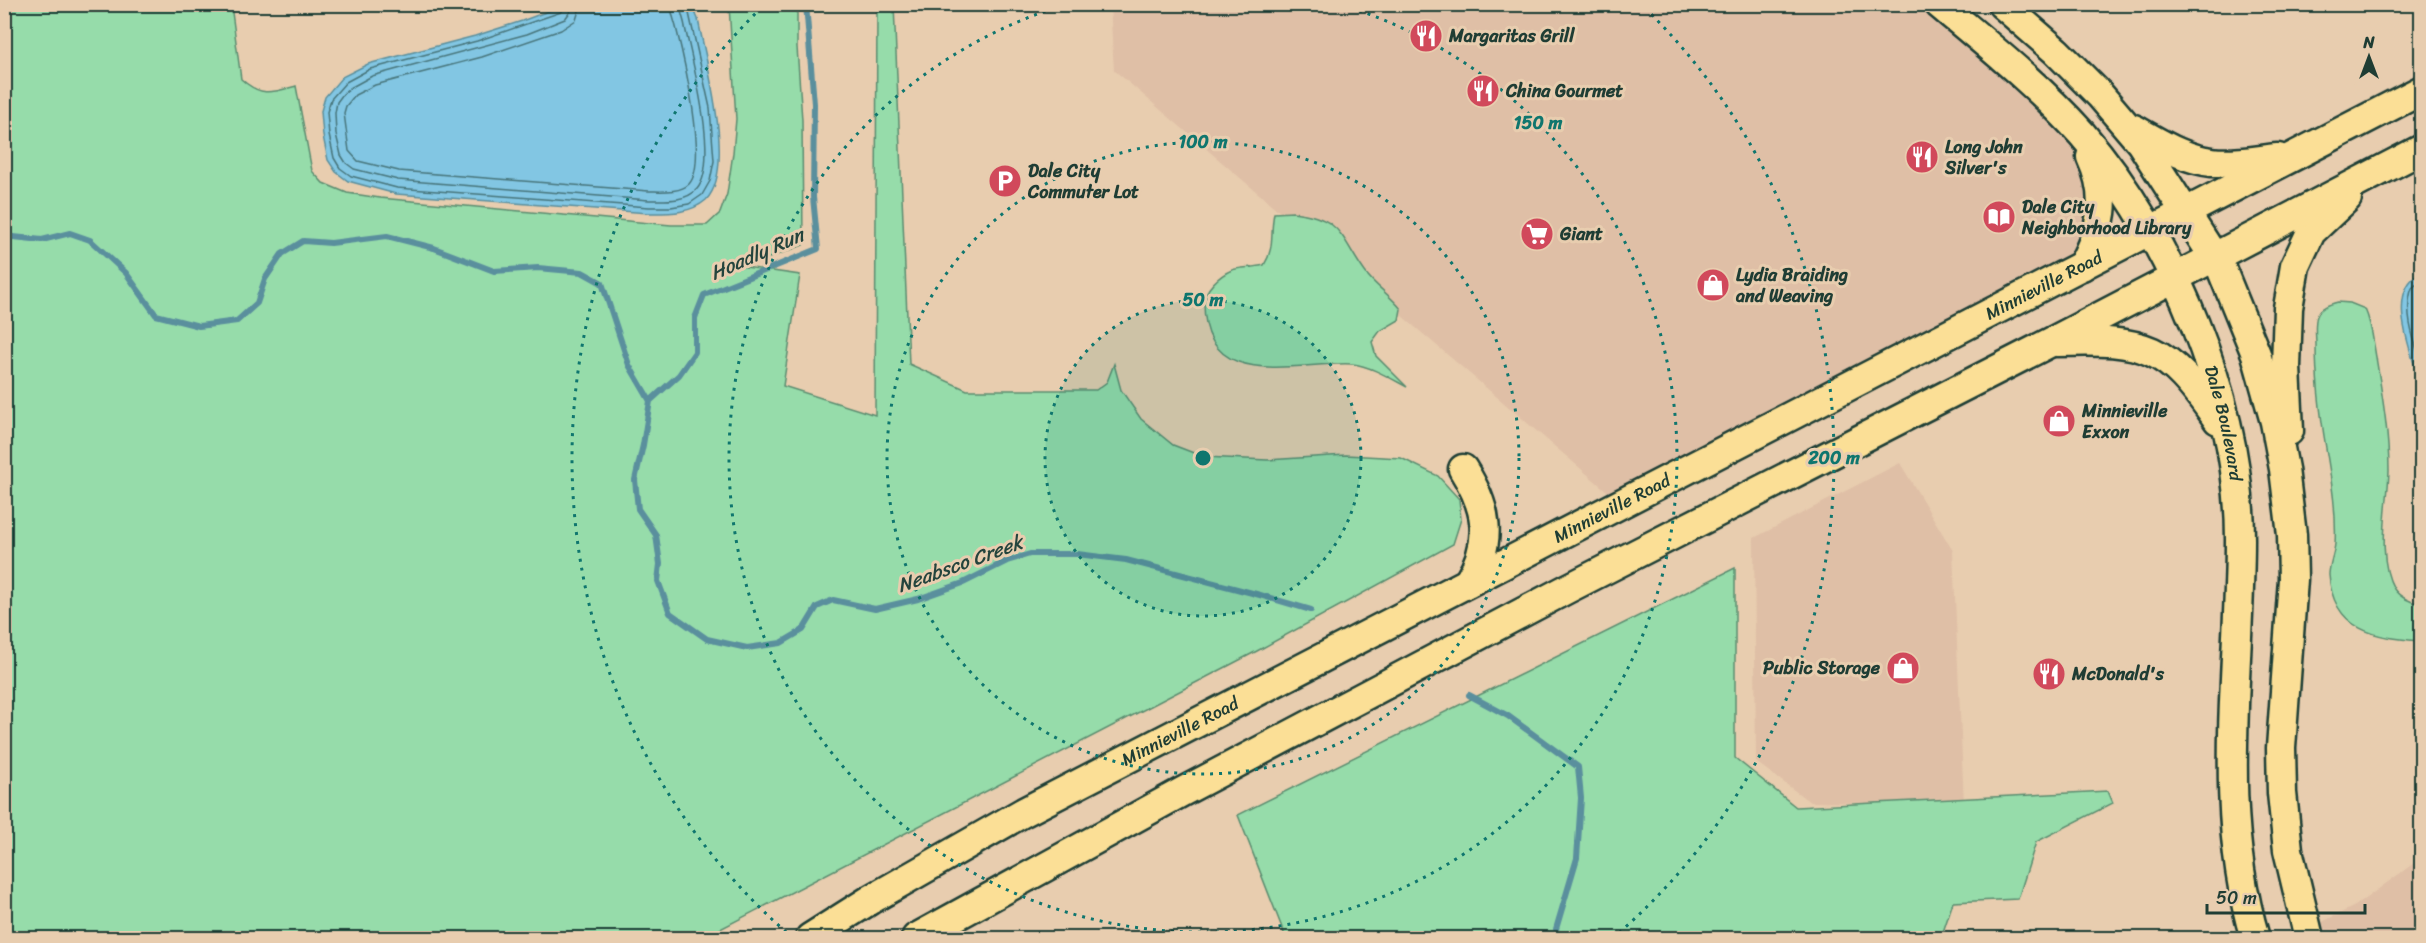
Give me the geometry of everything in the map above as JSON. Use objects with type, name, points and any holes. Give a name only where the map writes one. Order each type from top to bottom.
[{"type":"main road","name":"Dale Boulevard","points":[[1939,4],[2040,90],[2081,133],[2117,179],[2173,277],[2216,383],[2229,436],[2237,491],[2240,538],[2232,793],[2241,883],[2255,939]]},
{"type":"main road","points":[[2002,4],[2056,51],[2100,95],[2140,143],[2214,256],[2236,299],[2256,354],[2275,422],[2284,469],[2292,535],[2293,579],[2281,748],[2282,793],[2288,850],[2309,939]]},
{"type":"main road","name":"Minnieville Road","points":[[810,939],[870,900],[1024,812],[2187,213],[2421,90]]},
{"type":"main road","points":[[2124,123],[2168,147],[2209,162],[2235,163],[2292,156]]},
{"type":"main road","points":[[2081,133],[2101,180],[2103,196],[2101,216],[2094,242],[2082,266]]},
{"type":"main road","points":[[916,939],[1182,792],[1536,606],[2052,342],[2421,149]]},
{"type":"main road","points":[[2284,469],[2290,422],[2286,367],[2288,308],[2295,266],[2312,232],[2371,175]]},
{"type":"main road","points":[[2052,342],[2123,343],[2156,353],[2187,377],[2229,436]]},
{"type":"main road","points":[[1462,469],[1479,498],[1485,525],[1483,549],[1477,568],[1469,581]]},
{"type":"shaded area","points":[[1110,5],[1934,5],[2053,104],[2098,182],[2082,266],[1621,503],[1114,70]]},
{"type":"shaded area","points":[[1900,463],[1953,551],[1964,805],[1810,802],[1756,762],[1754,538]]},
{"type":"shaded area","points":[[2421,858],[2421,938],[2310,938],[2305,925],[2322,922],[2355,906]]},
{"type":"green space","points":[[5,4],[231,5],[241,79],[255,89],[267,92],[296,86],[312,171],[323,183],[347,193],[671,225],[707,225],[720,213],[727,194],[736,119],[729,5],[797,5],[797,47],[802,120],[803,245],[745,267],[800,275],[783,386],[875,415],[877,11],[875,5],[894,5],[909,364],[967,390],[1096,390],[1107,382],[1114,364],[1121,390],[1141,419],[1173,445],[1204,457],[1267,460],[1346,455],[1401,458],[1438,476],[1459,499],[1461,519],[1453,544],[1257,651],[703,938],[5,938]]},
{"type":"green space","points":[[1293,212],[1322,219],[1331,224],[1344,239],[1369,277],[1401,309],[1399,320],[1380,331],[1372,342],[1376,356],[1407,387],[1359,365],[1257,366],[1236,361],[1219,350],[1208,331],[1204,303],[1207,293],[1218,279],[1232,270],[1264,265],[1271,246],[1274,213]]},
{"type":"green space","points":[[2338,302],[2350,303],[2365,309],[2371,327],[2388,443],[2385,562],[2394,589],[2399,595],[2421,605],[2421,641],[2373,634],[2360,628],[2348,620],[2339,609],[2332,594],[2329,575],[2335,544],[2335,520],[2319,396],[2315,326],[2320,310]]},
{"type":"green space","points":[[1735,568],[1735,758],[1796,807],[2108,791],[2113,803],[2036,842],[2018,899],[1953,902],[1941,938],[1286,938],[1238,815]]},
{"type":"water","points":[[564,5],[692,5],[698,19],[712,86],[719,140],[719,164],[715,185],[700,205],[671,213],[649,213],[396,194],[348,181],[336,172],[328,160],[321,111],[325,97],[342,77],[368,64],[475,36]]},
{"type":"water","points":[[2421,273],[2421,385],[2407,341],[2402,308],[2404,294],[2410,282]]},
{"type":"waterway","name":"Hoadly Run","points":[[650,401],[679,375],[695,352],[695,318],[704,295],[818,249],[813,197],[814,104],[806,4]]},
{"type":"waterway","name":"Neabsco Creek","points":[[4,236],[42,240],[70,233],[90,240],[126,273],[156,315],[199,326],[237,321],[257,303],[265,279],[282,254],[303,241],[331,243],[387,236],[434,248],[494,271],[538,268],[582,272],[602,283],[629,365],[650,401],[635,480],[638,509],[656,535],[660,564],[658,581],[670,613],[707,639],[747,648],[781,643],[803,630],[817,607],[833,600],[875,609],[918,599],[963,583],[1007,561],[1030,554],[1077,554],[1126,560],[1311,610]]},
{"type":"waterway","name":"Neabsco Creek","points":[[1469,695],[1508,716],[1578,767],[1581,798],[1577,858],[1556,929],[1558,938]]},
{"type":"place","name":"Margaritas Grill","points":[[1426,36]]},
{"type":"place","name":"China Gourmet","points":[[1483,91]]},
{"type":"place","name":"Long John Silver's","points":[[1922,157]]},
{"type":"place","name":"Dale City Commuter Lot","points":[[1005,181]]},
{"type":"place","name":"Dale City Neighborhood Library","points":[[1999,217]]},
{"type":"place","name":"Giant","points":[[1537,234]]},
{"type":"place","name":"Lydia Braiding and Weaving","points":[[1713,285]]},
{"type":"place","name":"Minnieville Exxon","points":[[2059,421]]},
{"type":"place","name":"Public Storage","points":[[1903,668]]},
{"type":"place","name":"McDonald's","points":[[2049,674]]}]
